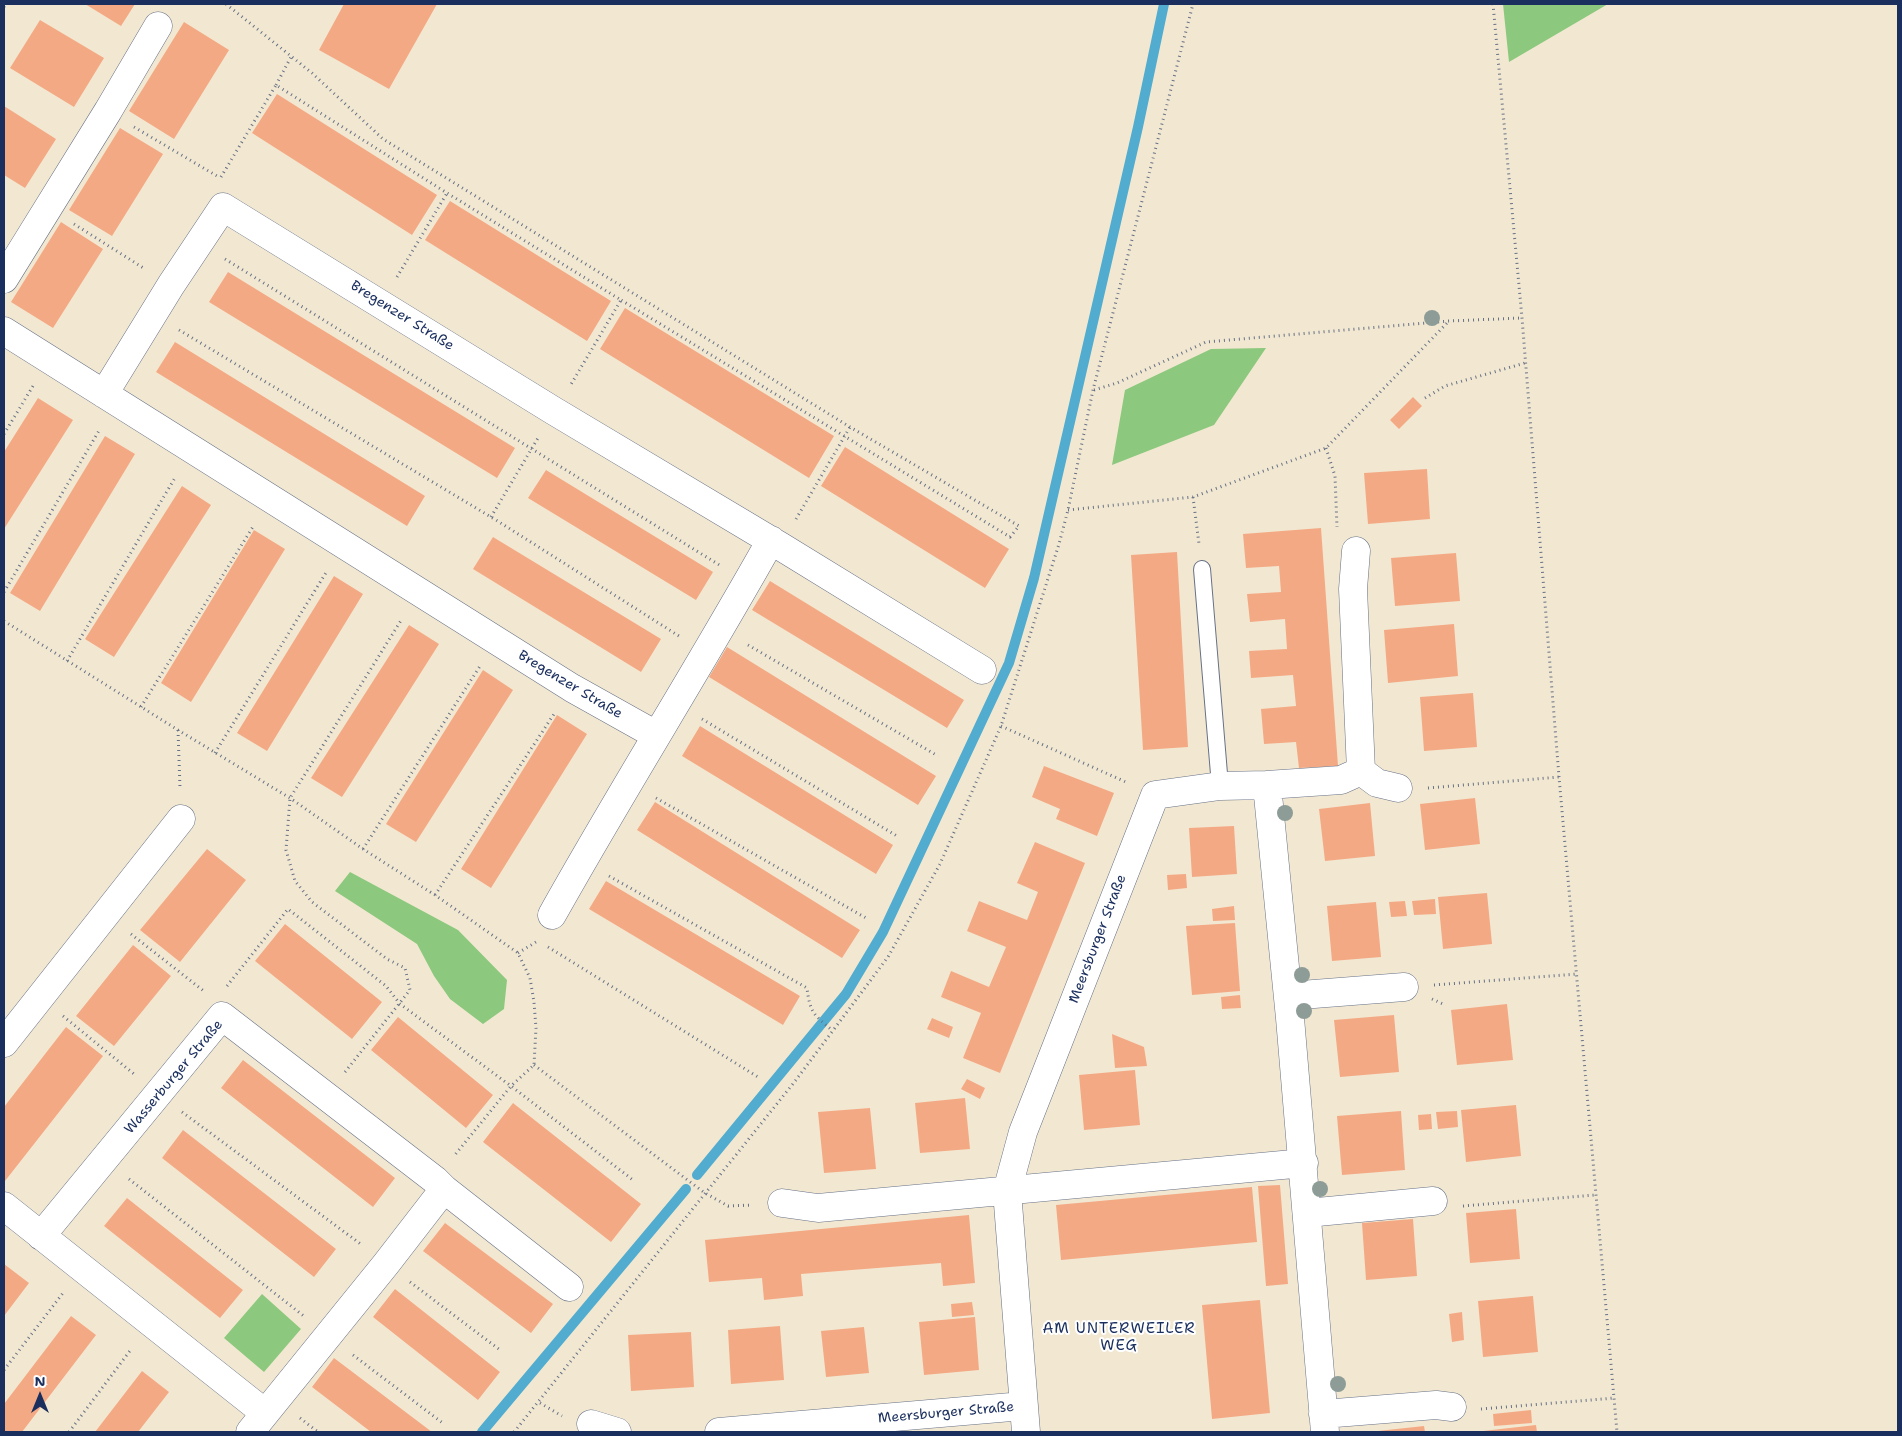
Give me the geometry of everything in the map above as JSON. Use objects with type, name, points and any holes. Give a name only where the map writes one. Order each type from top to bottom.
[{"type":"street","points":[[4,278],[108,111],[158,26]]},
{"type":"street","name":"Bregenzer Straße","points":[[110,398],[153,314],[223,207],[554,411],[982,670]]},
{"type":"street","name":"Bregenzer Straße","points":[[4,331],[572,688],[656,735]]},
{"type":"street","points":[[552,915],[582,860],[630,783],[705,652],[721,630],[747,582],[775,543]]},
{"type":"street","points":[[1356,551],[1353,589],[1361,771]]},
{"type":"street","points":[[1154,795],[1220,786],[1341,780],[1361,771]]},
{"type":"street","points":[[1361,771],[1377,783],[1398,788]]},
{"type":"street","points":[[1266,785],[1304,1163],[1324,1423],[1436,1405],[1452,1406]]},
{"type":"street","name":"Meersburger Straße","points":[[719,1432],[1024,1419],[1007,1191],[1023,1132],[1154,795]]},
{"type":"street","points":[[4,1042],[181,819]]},
{"type":"street","points":[[1288,996],[1404,987]]},
{"type":"street","name":"Wasserburger Straße","points":[[42,1236],[158,1094],[219,1008],[326,1096],[569,1287]]},
{"type":"street","points":[[782,1203],[818,1208],[1304,1163]]},
{"type":"street","points":[[4,1206],[150,1324],[257,1423],[386,1264],[439,1184]]},
{"type":"street","points":[[1307,1213],[1433,1202]]},
{"type":"street","points":[[591,1424],[617,1432]]},
{"type":"lane","points":[[1202,569],[1220,786]]},
{"type":"path","points":[[226,4],[312,73],[383,139],[850,427],[1019,526],[1010,537],[447,193],[276,84]]},
{"type":"path","points":[[514,1432],[540,1403],[833,1031],[888,957],[940,864],[1001,726],[1068,510],[1093,390],[1193,4]]},
{"type":"path","points":[[1493,4],[1522,318],[1558,778],[1617,1432]]},
{"type":"path","points":[[108,111],[220,178],[290,57]]},
{"type":"path","points":[[382,304],[447,193]]},
{"type":"path","points":[[47,208],[171,285]]},
{"type":"path","points":[[199,243],[747,582]]},
{"type":"path","points":[[491,517],[621,300]]},
{"type":"path","points":[[153,314],[491,517],[705,652]]},
{"type":"path","points":[[1093,390],[1117,382],[1206,342],[1449,322],[1522,318]]},
{"type":"path","points":[[1068,510],[1193,497],[1326,448],[1449,322]]},
{"type":"path","points":[[4,434],[49,360]]},
{"type":"path","points":[[1425,398],[1445,386],[1525,363]]},
{"type":"path","points":[[4,592],[110,398]]},
{"type":"path","points":[[775,543],[850,427]]},
{"type":"path","points":[[1326,448],[1335,476],[1338,528],[1356,551]]},
{"type":"path","points":[[67,662],[191,450]]},
{"type":"path","points":[[1193,497],[1202,569]]},
{"type":"path","points":[[141,707],[270,498]]},
{"type":"path","points":[[216,753],[343,545]]},
{"type":"path","points":[[326,1096],[410,990],[405,968],[387,959],[312,902],[295,881],[286,850],[290,798],[419,593]]},
{"type":"path","points":[[4,621],[67,662],[290,798],[518,953],[530,978],[534,1002],[536,1028],[534,1065],[511,1086],[439,1184]]},
{"type":"path","points":[[721,630],[938,756]]},
{"type":"path","points":[[363,849],[497,640]]},
{"type":"path","points":[[435,895],[572,688]]},
{"type":"path","points":[[675,704],[897,836]]},
{"type":"path","points":[[1001,726],[1154,795]]},
{"type":"path","points":[[178,730],[181,819]]},
{"type":"path","points":[[1398,788],[1412,789],[1558,778]]},
{"type":"path","points":[[630,783],[866,918]]},
{"type":"path","points":[[582,860],[807,988],[809,1005],[816,1016],[833,1031]]},
{"type":"path","points":[[105,914],[219,1008],[288,908],[386,986],[400,1004],[633,1180]]},
{"type":"path","points":[[547,946],[758,1077]]},
{"type":"path","points":[[1404,987],[1577,974]]},
{"type":"path","points":[[39,997],[158,1094],[500,1350]]},
{"type":"path","points":[[534,1065],[705,1193],[728,1206],[782,1203]]},
{"type":"path","points":[[105,1160],[328,1336],[444,1424]]},
{"type":"path","points":[[1433,1202],[1455,1206],[1595,1195]]},
{"type":"path","points":[[4,1370],[82,1269]]},
{"type":"path","points":[[69,1432],[150,1324]]},
{"type":"path","points":[[1452,1406],[1466,1410],[1615,1398]]},
{"type":"green space","points":[[1503,4],[1608,4],[1509,62]]},
{"type":"green space","points":[[1266,348],[1214,425],[1112,465],[1125,390],[1211,349]]},
{"type":"green space","points":[[350,872],[458,930],[507,980],[504,1009],[483,1024],[450,999],[434,976],[417,944],[335,891]]},
{"type":"green space","points":[[262,1294],[301,1329],[264,1372],[224,1338]]},
{"type":"building","points":[[85,4],[135,4],[121,26]]},
{"type":"building","points":[[344,4],[437,4],[389,89],[319,50]]},
{"type":"building","points":[[40,20],[104,58],[74,107],[10,68]]},
{"type":"building","points":[[184,22],[229,50],[174,139],[129,111]]},
{"type":"building","points":[[277,94],[437,195],[412,235],[252,133]]},
{"type":"building","points":[[4,106],[56,139],[25,188],[4,175]]},
{"type":"building","points":[[120,128],[163,154],[112,236],[69,210]]},
{"type":"building","points":[[450,201],[611,301],[587,341],[425,240]]},
{"type":"building","points":[[61,222],[103,249],[53,328],[11,302]]},
{"type":"building","points":[[228,272],[515,448],[497,478],[209,302]]},
{"type":"building","points":[[625,308],[834,436],[809,478],[600,349]]},
{"type":"building","points":[[175,342],[425,496],[407,526],[156,372]]},
{"type":"building","points":[[1413,397],[1422,406],[1399,429],[1390,420]]},
{"type":"building","points":[[38,398],[73,420],[4,529],[4,452]]},
{"type":"building","points":[[105,436],[135,454],[40,611],[10,593]]},
{"type":"building","points":[[845,447],[1009,549],[985,588],[821,486]]},
{"type":"building","points":[[1427,469],[1430,519],[1368,524],[1364,473]]},
{"type":"building","points":[[546,470],[713,572],[696,600],[528,498]]},
{"type":"building","points":[[182,486],[211,505],[114,657],[85,639]]},
{"type":"building","points":[[1321,528],[1338,766],[1299,768],[1296,742],[1264,744],[1261,709],[1296,706],[1293,675],[1251,678],[1249,651],[1287,649],[1285,619],[1250,622],[1247,594],[1281,592],[1279,566],[1246,568],[1243,534]]},
{"type":"building","points":[[254,530],[285,549],[191,702],[161,683]]},
{"type":"building","points":[[493,537],[661,639],[641,672],[473,569]]},
{"type":"building","points":[[1177,552],[1188,747],[1143,750],[1131,555]]},
{"type":"building","points":[[1456,553],[1460,601],[1395,606],[1391,558]]},
{"type":"building","points":[[334,576],[363,594],[267,751],[237,733]]},
{"type":"building","points":[[770,581],[964,700],[947,728],[752,610]]},
{"type":"building","points":[[1454,624],[1458,676],[1388,683],[1384,630]]},
{"type":"building","points":[[409,625],[439,644],[342,797],[311,778]]},
{"type":"building","points":[[727,647],[936,776],[918,805],[709,677]]},
{"type":"building","points":[[483,670],[513,690],[416,842],[386,824]]},
{"type":"building","points":[[1473,693],[1477,747],[1424,751],[1420,697]]},
{"type":"building","points":[[557,715],[587,734],[491,888],[461,869]]},
{"type":"building","points":[[700,726],[893,845],[876,874],[682,756]]},
{"type":"building","points":[[1044,766],[1114,793],[1097,836],[1056,819],[1060,809],[1032,797]]},
{"type":"building","points":[[1475,798],[1480,844],[1425,850],[1420,804]]},
{"type":"building","points":[[655,802],[860,930],[842,958],[637,830]]},
{"type":"building","points":[[1370,803],[1375,856],[1325,861],[1319,809]]},
{"type":"building","points":[[1234,826],[1237,874],[1192,877],[1189,828]]},
{"type":"building","points":[[1035,842],[1085,863],[1000,1073],[963,1058],[981,1013],[941,997],[951,971],[989,987],[1006,947],[967,931],[979,901],[1027,920],[1038,892],[1017,883]]},
{"type":"building","points":[[207,849],[246,880],[180,962],[140,930]]},
{"type":"building","points":[[1186,874],[1187,888],[1168,890],[1167,875]]},
{"type":"building","points":[[606,881],[800,996],[783,1025],[589,909]]},
{"type":"building","points":[[1487,893],[1492,944],[1443,949],[1438,897]]},
{"type":"building","points":[[1435,899],[1436,914],[1414,915],[1412,901]]},
{"type":"building","points":[[1405,901],[1407,916],[1391,917],[1389,902]]},
{"type":"building","points":[[1376,902],[1381,957],[1332,961],[1327,906]]},
{"type":"building","points":[[1234,906],[1235,920],[1213,921],[1212,909]]},
{"type":"building","points":[[1235,923],[1240,991],[1192,995],[1186,926]]},
{"type":"building","points":[[285,924],[382,1002],[352,1039],[255,961]]},
{"type":"building","points":[[133,945],[171,976],[114,1046],[76,1016]]},
{"type":"building","points":[[1240,995],[1241,1008],[1222,1009],[1221,997]]},
{"type":"building","points":[[1507,1004],[1513,1060],[1457,1065],[1451,1010]]},
{"type":"building","points":[[1394,1015],[1399,1072],[1340,1077],[1334,1020]]},
{"type":"building","points":[[398,1017],[493,1095],[466,1128],[371,1050]]},
{"type":"building","points":[[932,1018],[953,1027],[949,1038],[927,1029]]},
{"type":"building","points":[[66,1027],[103,1056],[5,1181],[4,1107]]},
{"type":"building","points":[[1112,1034],[1144,1047],[1147,1066],[1115,1068]]},
{"type":"building","points":[[243,1060],[395,1178],[373,1207],[221,1088]]},
{"type":"building","points":[[1135,1070],[1140,1125],[1084,1130],[1079,1075]]},
{"type":"building","points":[[967,1079],[985,1088],[980,1099],[961,1089]]},
{"type":"building","points":[[965,1098],[970,1149],[920,1153],[915,1103]]},
{"type":"building","points":[[513,1103],[641,1204],[611,1242],[483,1142]]},
{"type":"building","points":[[1516,1105],[1521,1156],[1466,1162],[1461,1110]]},
{"type":"building","points":[[870,1108],[876,1169],[824,1173],[818,1112]]},
{"type":"building","points":[[1401,1111],[1405,1170],[1342,1175],[1337,1116]]},
{"type":"building","points":[[1457,1111],[1458,1127],[1438,1129],[1436,1112]]},
{"type":"building","points":[[1431,1114],[1432,1129],[1419,1130],[1418,1115]]},
{"type":"building","points":[[183,1130],[336,1249],[314,1277],[162,1158]]},
{"type":"building","points":[[1280,1185],[1288,1284],[1266,1286],[1258,1186]]},
{"type":"building","points":[[1252,1187],[1257,1242],[1061,1260],[1056,1205]]},
{"type":"building","points":[[127,1198],[243,1290],[220,1318],[104,1226]]},
{"type":"building","points":[[1516,1209],[1520,1259],[1470,1263],[1466,1213]]},
{"type":"building","points":[[969,1215],[975,1283],[943,1286],[941,1263],[801,1274],[803,1296],[764,1300],[762,1278],[709,1282],[705,1240]]},
{"type":"building","points":[[1413,1219],[1417,1276],[1366,1280],[1362,1223]]},
{"type":"building","points":[[445,1223],[553,1304],[531,1333],[423,1251]]},
{"type":"building","points":[[4,1264],[29,1283],[4,1316]]},
{"type":"building","points":[[395,1289],[500,1372],[478,1400],[373,1317]]},
{"type":"building","points":[[1533,1296],[1538,1352],[1483,1357],[1478,1301]]},
{"type":"building","points":[[1260,1300],[1270,1413],[1212,1419],[1202,1305]]},
{"type":"building","points":[[972,1302],[974,1315],[952,1317],[951,1304]]},
{"type":"building","points":[[1462,1312],[1464,1340],[1452,1342],[1449,1314]]},
{"type":"building","points":[[71,1316],[96,1335],[22,1432],[4,1432],[4,1404]]},
{"type":"building","points":[[975,1317],[979,1370],[924,1375],[919,1322]]},
{"type":"building","points":[[780,1326],[784,1380],[731,1384],[728,1330]]},
{"type":"building","points":[[864,1327],[869,1373],[826,1377],[821,1331]]},
{"type":"building","points":[[691,1332],[694,1387],[631,1391],[628,1335]]},
{"type":"building","points":[[334,1358],[432,1432],[371,1432],[312,1387]]},
{"type":"building","points":[[142,1371],[169,1392],[138,1432],[95,1432]]},
{"type":"building","points":[[1531,1410],[1532,1423],[1494,1426],[1493,1414]]},
{"type":"building","points":[[1536,1425],[1537,1432],[1483,1432],[1483,1431]]},
{"type":"building","points":[[1424,1426],[1425,1432],[1378,1432],[1378,1431]]},
{"type":"waterway","points":[[697,1175],[846,994],[883,932],[1009,663],[1034,578],[1138,127],[1164,4]]},
{"type":"waterway","points":[[482,1432],[686,1189]]},
{"type":"district","name":"AM UNTERWEILER WEG","points":[[1119,1338]]}]
